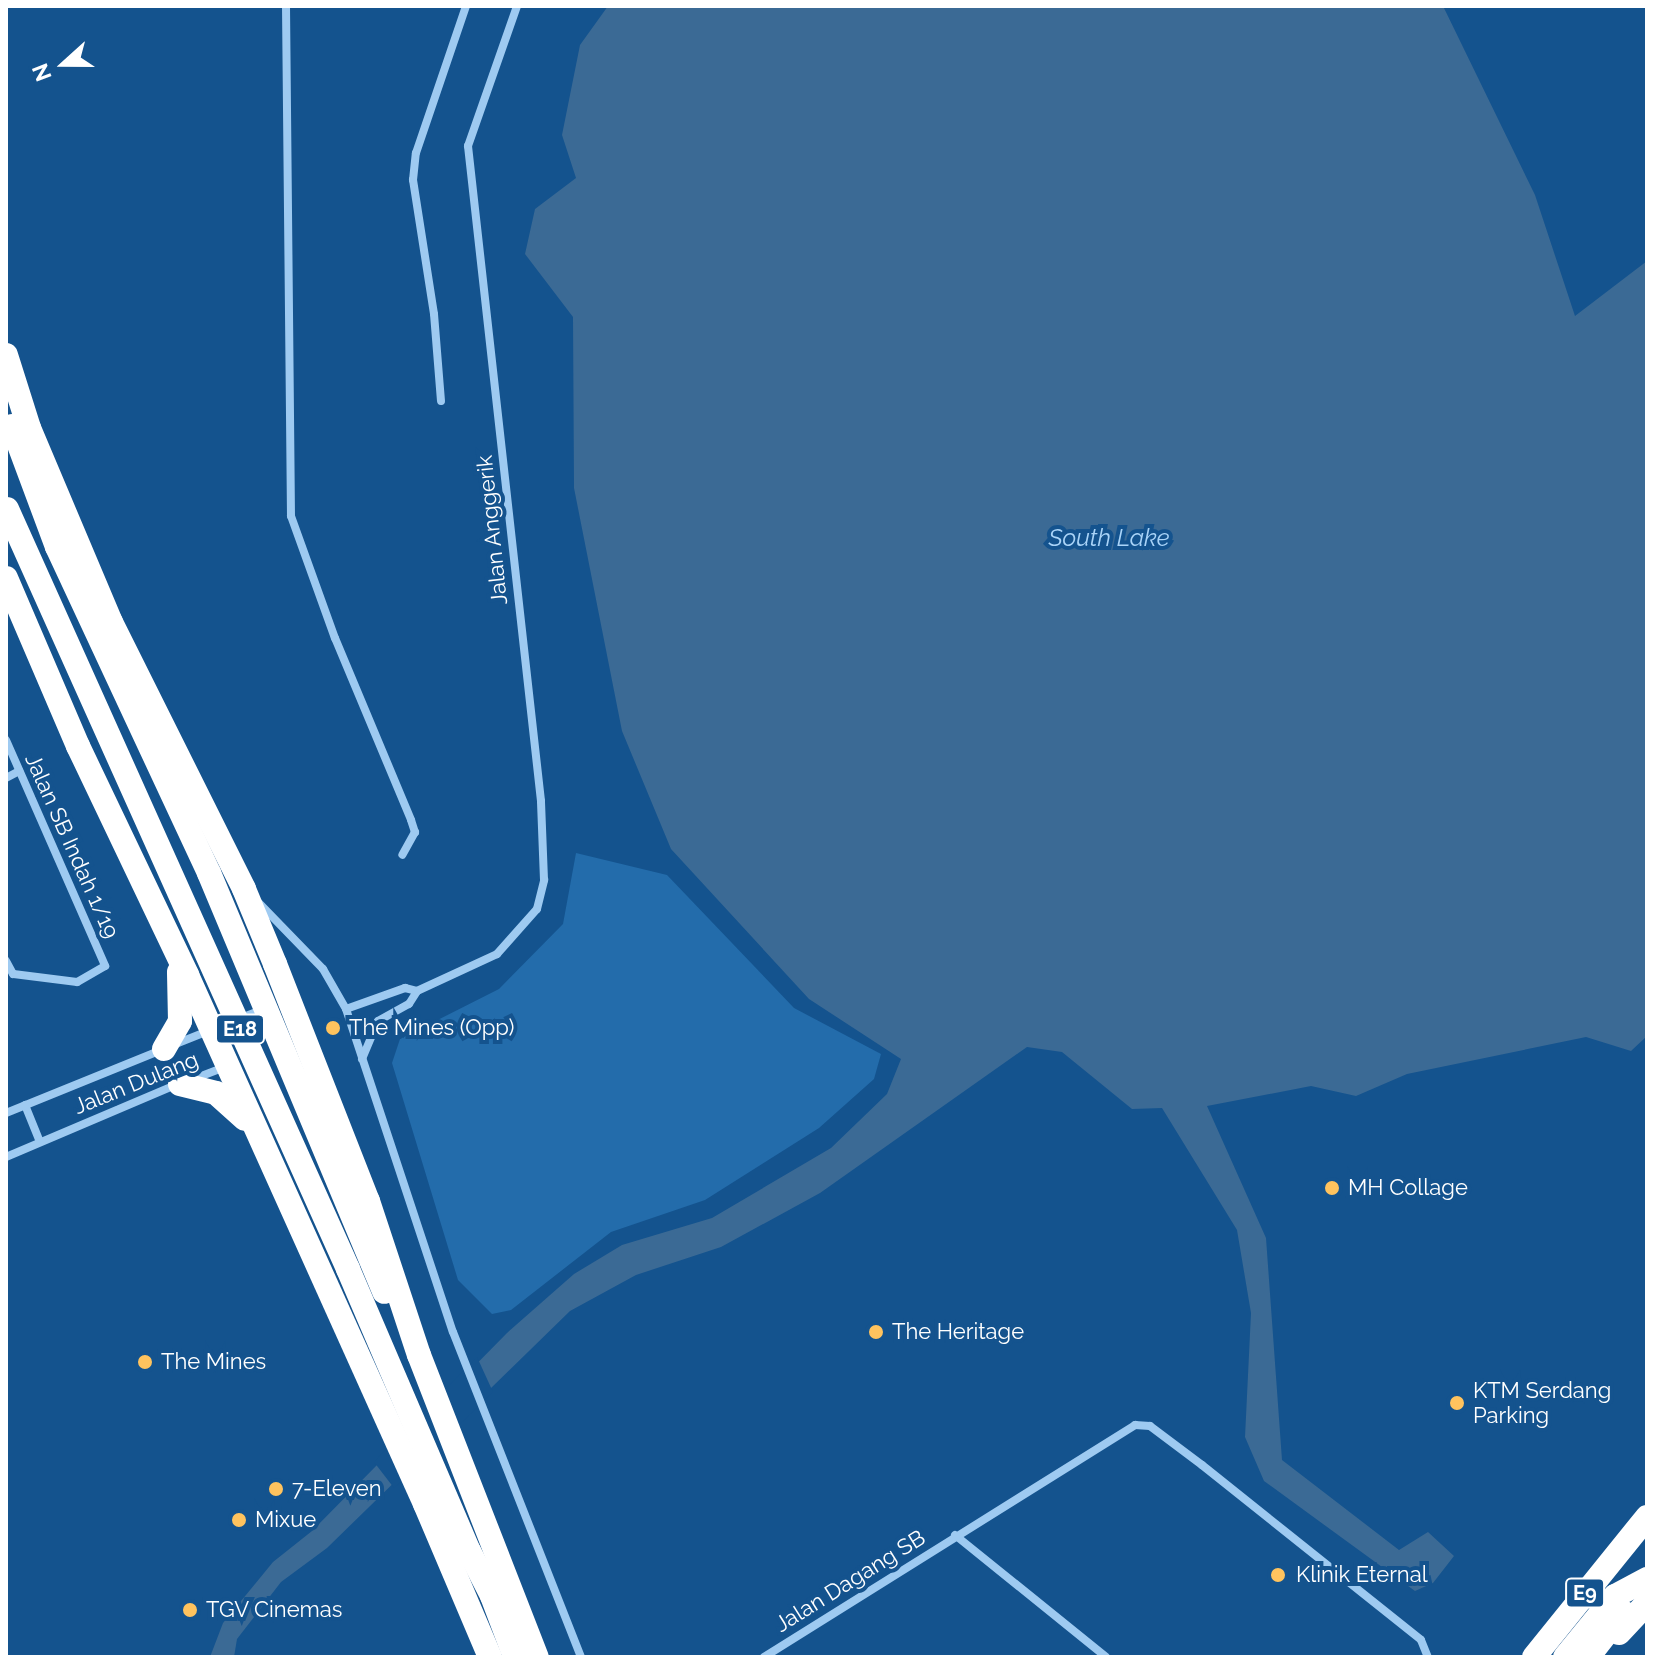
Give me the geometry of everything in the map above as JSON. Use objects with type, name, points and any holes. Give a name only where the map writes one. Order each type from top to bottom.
[{"type":"highway","name":"E18","points":[[6,355],[29,428],[111,622],[244,889],[368,1201],[419,1355],[537,1657]]},
{"type":"highway","points":[[6,404],[57,547],[243,954],[400,1327],[419,1355]]},
{"type":"highway","name":"E18","points":[[7,507],[353,1281],[469,1551]]},
{"type":"highway","points":[[6,578],[78,746],[187,975],[493,1657]]},
{"type":"highway","points":[[164,1049],[173,1038],[182,1006],[176,952]]},
{"type":"highway","points":[[187,975],[208,990],[227,987],[238,976],[243,954]]},
{"type":"highway","points":[[180,1084],[204,1088],[226,1100],[241,1113],[261,1144]]},
{"type":"highway","points":[[261,1144],[258,1114],[270,1101],[286,1097],[295,1099],[312,1122]]},
{"type":"highway","name":"E9","points":[[1534,1657],[1647,1517]]},
{"type":"highway","points":[[469,1551],[493,1657]]},
{"type":"highway","points":[[469,1551],[492,1596],[515,1657]]},
{"type":"highway","points":[[1565,1657],[1615,1596],[1647,1580]]},
{"type":"highway","name":"E9","points":[[1589,1655],[1647,1580]]},
{"type":"highway","points":[[1589,1655],[1628,1627],[1647,1603]]},
{"type":"street","points":[[286,6],[291,516],[335,638],[415,832],[402,855]]},
{"type":"street","points":[[441,401],[434,314],[413,180],[416,153],[466,6]]},
{"type":"street","name":"Jalan Anggerik","points":[[362,1059],[378,1021],[409,1004],[417,991],[497,954],[537,909],[544,880],[541,801],[468,146],[517,6]]},
{"type":"street","name":"Jalan SB Indah 1/19","points":[[6,740],[105,966],[77,982],[13,974],[6,961]]},
{"type":"street","points":[[6,778],[19,771]]},
{"type":"street","points":[[244,889],[323,969],[346,1009],[453,1332],[581,1657]]},
{"type":"street","name":"Jalan Anggerik","points":[[346,1009],[405,988],[417,991]]},
{"type":"street","name":"Jalan Dulang","points":[[6,1113],[265,1008]]},
{"type":"street","name":"Jalan Dulang","points":[[6,1157],[280,1044]]},
{"type":"street","points":[[25,1105],[40,1142]]},
{"type":"street","name":"Jalan Dagang SB","points":[[764,1657],[1135,1425],[1150,1426],[1421,1640],[1428,1656]]},
{"type":"street","points":[[955,1535],[1106,1657]]},
{"type":"shaded area","points":[[576,853],[667,875],[794,1008],[881,1054],[874,1079],[819,1128],[705,1200],[611,1232],[511,1310],[492,1314],[458,1280],[392,1063],[400,1039],[499,989],[563,924]]},
{"type":"water","name":"South Lake","points":[[608,6],[1443,6],[1535,195],[1575,316],[1647,261],[1647,1036],[1631,1051],[1586,1037],[1407,1074],[1356,1096],[1311,1086],[1207,1106],[1266,1238],[1282,1460],[1399,1550],[1428,1532],[1454,1556],[1433,1583],[1415,1591],[1264,1481],[1245,1437],[1251,1313],[1237,1230],[1162,1108],[1132,1109],[1062,1052],[1027,1047],[820,1193],[721,1247],[636,1275],[570,1311],[327,1548],[281,1582],[237,1639],[234,1657],[210,1657],[223,1623],[273,1562],[312,1531],[507,1333],[574,1274],[622,1245],[712,1218],[831,1148],[887,1094],[901,1059],[809,999],[671,849],[622,731],[574,488],[573,317],[525,254],[535,209],[576,178],[562,135],[580,45]]},
{"type":"pier","points":[[477,1357],[493,1392],[394,1488],[374,1462]]},
{"type":"place","name":"The Mines (Opp)","points":[[333,1028]]},
{"type":"place","name":"MH Collage","points":[[1332,1188]]},
{"type":"place","name":"The Heritage","points":[[876,1332]]},
{"type":"place","name":"The Mines","points":[[145,1362]]},
{"type":"place","name":"KTM Serdang Parking","points":[[1457,1403]]},
{"type":"place","name":"7-Eleven","points":[[276,1489]]},
{"type":"place","name":"Mixue","points":[[239,1520]]},
{"type":"place","name":"Klinik Eternal","points":[[1278,1575]]},
{"type":"place","name":"TGV Cinemas","points":[[190,1610]]}]
